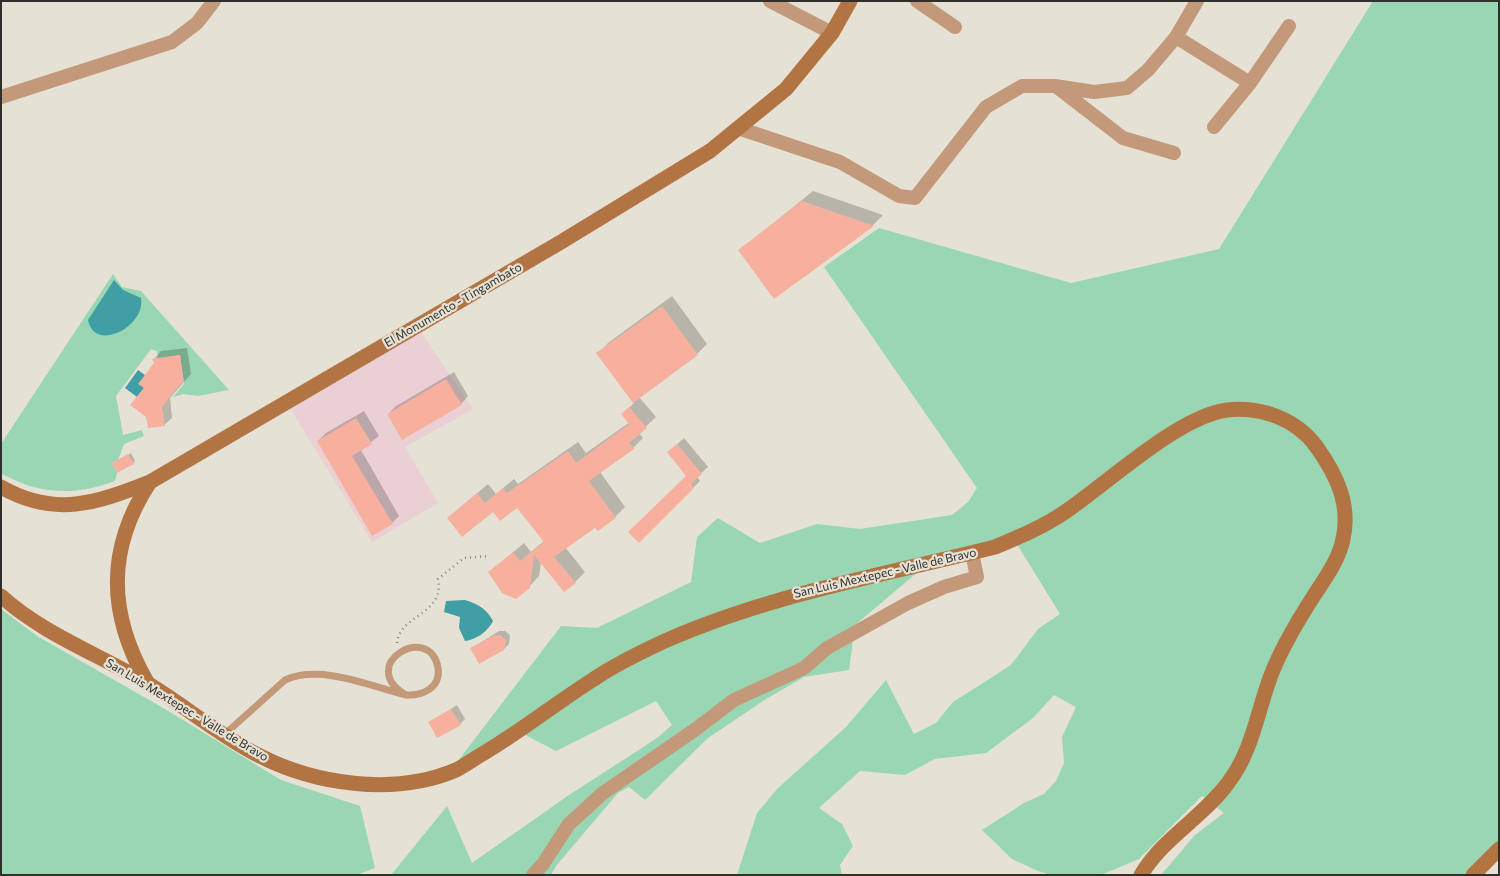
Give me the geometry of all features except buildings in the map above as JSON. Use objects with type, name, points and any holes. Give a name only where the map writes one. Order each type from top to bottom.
[{"type":"main road","name":"El Monumento - Tingambato","points":[[1,487],[37,502],[87,504],[150,482],[561,242],[710,152],[786,89],[832,33],[850,1]]},
{"type":"main road","name":"San Luis Mextepec - Valle de Bravo","points":[[1,596],[19,612],[41,626],[148,684],[257,755],[311,775],[369,784],[420,780],[456,770],[527,727],[596,677],[665,640],[726,616],[800,592],[995,547],[1024,535],[1065,512],[1156,445],[1190,424],[1226,410],[1257,410],[1286,418],[1312,440],[1332,467],[1342,490],[1345,519],[1343,541],[1330,570],[1290,635],[1270,677],[1253,735],[1241,762],[1229,782],[1210,804],[1167,843],[1141,875]]},
{"type":"main road","points":[[148,684],[134,660],[123,630],[117,582],[125,530],[136,505],[150,482]]},
{"type":"main road","points":[[1473,875],[1499,849]]},
{"type":"street","points":[[1,97],[172,42],[185,34],[214,1]]},
{"type":"street","points":[[770,1],[832,33]]},
{"type":"street","points":[[917,1],[955,27]]},
{"type":"street","points":[[738,128],[840,162],[899,196],[915,198],[986,107],[1022,86],[1055,86],[1094,92],[1126,88],[1148,70],[1176,36],[1197,1]]},
{"type":"street","points":[[1214,127],[1250,83],[1289,26]]},
{"type":"street","points":[[1176,36],[1250,83]]},
{"type":"street","points":[[1055,86],[1123,138],[1174,153]]},
{"type":"street","points":[[533,875],[543,864],[569,824],[604,793],[734,700],[804,668],[827,648],[908,603],[944,587],[978,577],[972,553]]},
{"type":"lane","points":[[225,734],[285,680],[297,675],[334,675],[406,695],[418,696],[430,691],[437,681],[438,668],[433,657],[424,649],[411,647],[399,651],[392,659],[389,669],[390,680],[396,690],[406,695]]},
{"type":"path","points":[[399,651],[397,643],[400,633],[430,607],[437,597],[438,579],[464,558],[488,556]]},
{"type":"shaded area","points":[[421,332],[473,409],[405,447],[438,503],[372,542],[290,408]]},
{"type":"green space","points":[[1373,1],[1499,1],[1499,841],[1464,875],[1161,875],[1195,835],[1224,813],[1202,796],[1139,859],[1101,875],[1050,875],[1038,871],[1012,859],[982,830],[1024,803],[1044,794],[1056,781],[1064,763],[1062,737],[1076,707],[1054,695],[1033,718],[986,753],[935,759],[905,775],[860,771],[819,808],[842,824],[853,846],[840,865],[842,875],[737,875],[757,813],[778,788],[846,727],[886,680],[914,734],[936,723],[953,702],[1011,665],[1038,629],[1060,614],[1015,541],[932,560],[855,625],[849,670],[804,677],[766,699],[708,738],[645,800],[629,787],[618,793],[556,866],[551,875],[391,875],[447,806],[472,863],[569,795],[657,738],[672,725],[656,701],[556,751],[514,729],[454,766],[561,626],[597,628],[691,582],[697,537],[718,518],[760,543],[817,524],[860,529],[952,515],[968,502],[977,488],[824,267],[879,228],[1071,283],[1219,249]]},
{"type":"green space","points":[[113,274],[122,287],[141,291],[229,390],[198,396],[183,394],[173,397],[184,384],[180,355],[158,358],[157,351],[151,349],[116,396],[123,435],[142,430],[144,436],[124,444],[118,460],[112,463],[117,473],[115,481],[86,489],[57,491],[29,486],[1,473],[1,444]]},
{"type":"green space","points":[[1,609],[37,636],[165,709],[281,780],[360,806],[375,868],[357,875],[1,875]]},
{"type":"water","points":[[114,280],[123,290],[141,298],[140,309],[136,318],[119,332],[100,335],[92,330],[88,320]]},
{"type":"water","points":[[138,370],[145,375],[144,388],[137,397],[125,388]]},
{"type":"water","points":[[465,600],[482,608],[493,621],[481,634],[465,641],[459,628],[460,617],[444,612],[446,601]]}]
